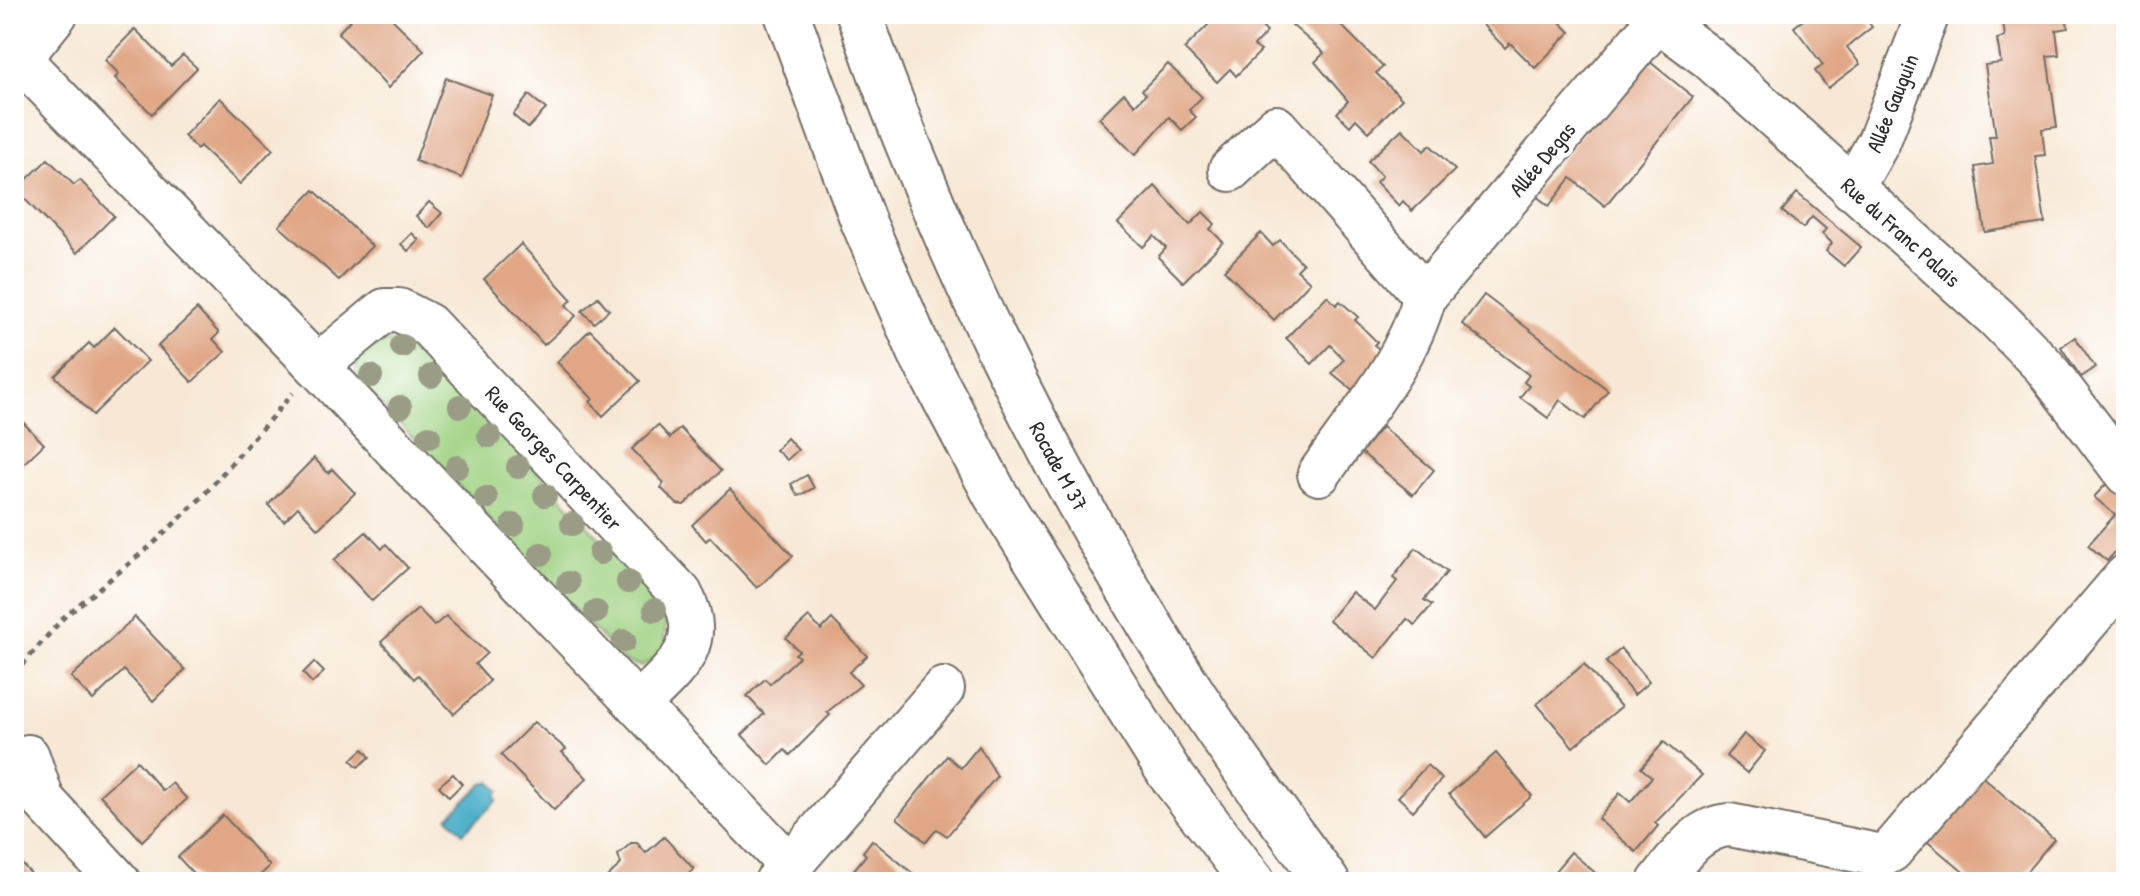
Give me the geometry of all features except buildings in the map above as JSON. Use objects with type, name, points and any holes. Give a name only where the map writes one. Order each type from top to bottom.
[{"type":"highway","points":[[787,14],[863,221],[920,352],[995,494],[1170,774],[1253,882]]},
{"type":"highway","name":"Rocade M 37","points":[[859,14],[937,216],[997,351],[1063,475],[1180,674],[1327,882]]},
{"type":"street","points":[[56,14],[16,60],[317,366],[639,704],[783,874],[943,689]]},
{"type":"street","name":"Allée Gauguin","points":[[1852,189],[1879,141],[1928,14]]},
{"type":"street","name":"Rue du Franc Palais","points":[[1654,17],[1709,58],[2017,337],[2044,366],[2126,474]]},
{"type":"street","name":"Allée Degas","points":[[1319,474],[1394,368],[1410,340],[1425,296],[1654,17]]},
{"type":"street","points":[[1230,170],[1276,127],[1425,296]]},
{"type":"street","name":"Rue Georges Carpentier","points":[[317,366],[385,310],[399,310],[428,325],[681,594],[690,610],[690,644],[680,663],[639,704]]},
{"type":"street","points":[[1659,882],[1699,834],[1712,826],[1730,825],[1882,856],[1891,851],[2126,576]]},
{"type":"street","points":[[28,756],[43,800],[119,882]]},
{"type":"path","points":[[14,674],[64,617],[153,544],[202,497],[317,366]]},
{"type":"green space","points":[[378,335],[385,342],[410,341],[422,350],[660,602],[666,621],[664,638],[670,644],[655,659],[640,666],[624,661],[365,387],[357,375],[356,360]]},
{"type":"water","points":[[491,782],[499,791],[495,796],[498,800],[463,833],[448,817],[483,784]]}]
